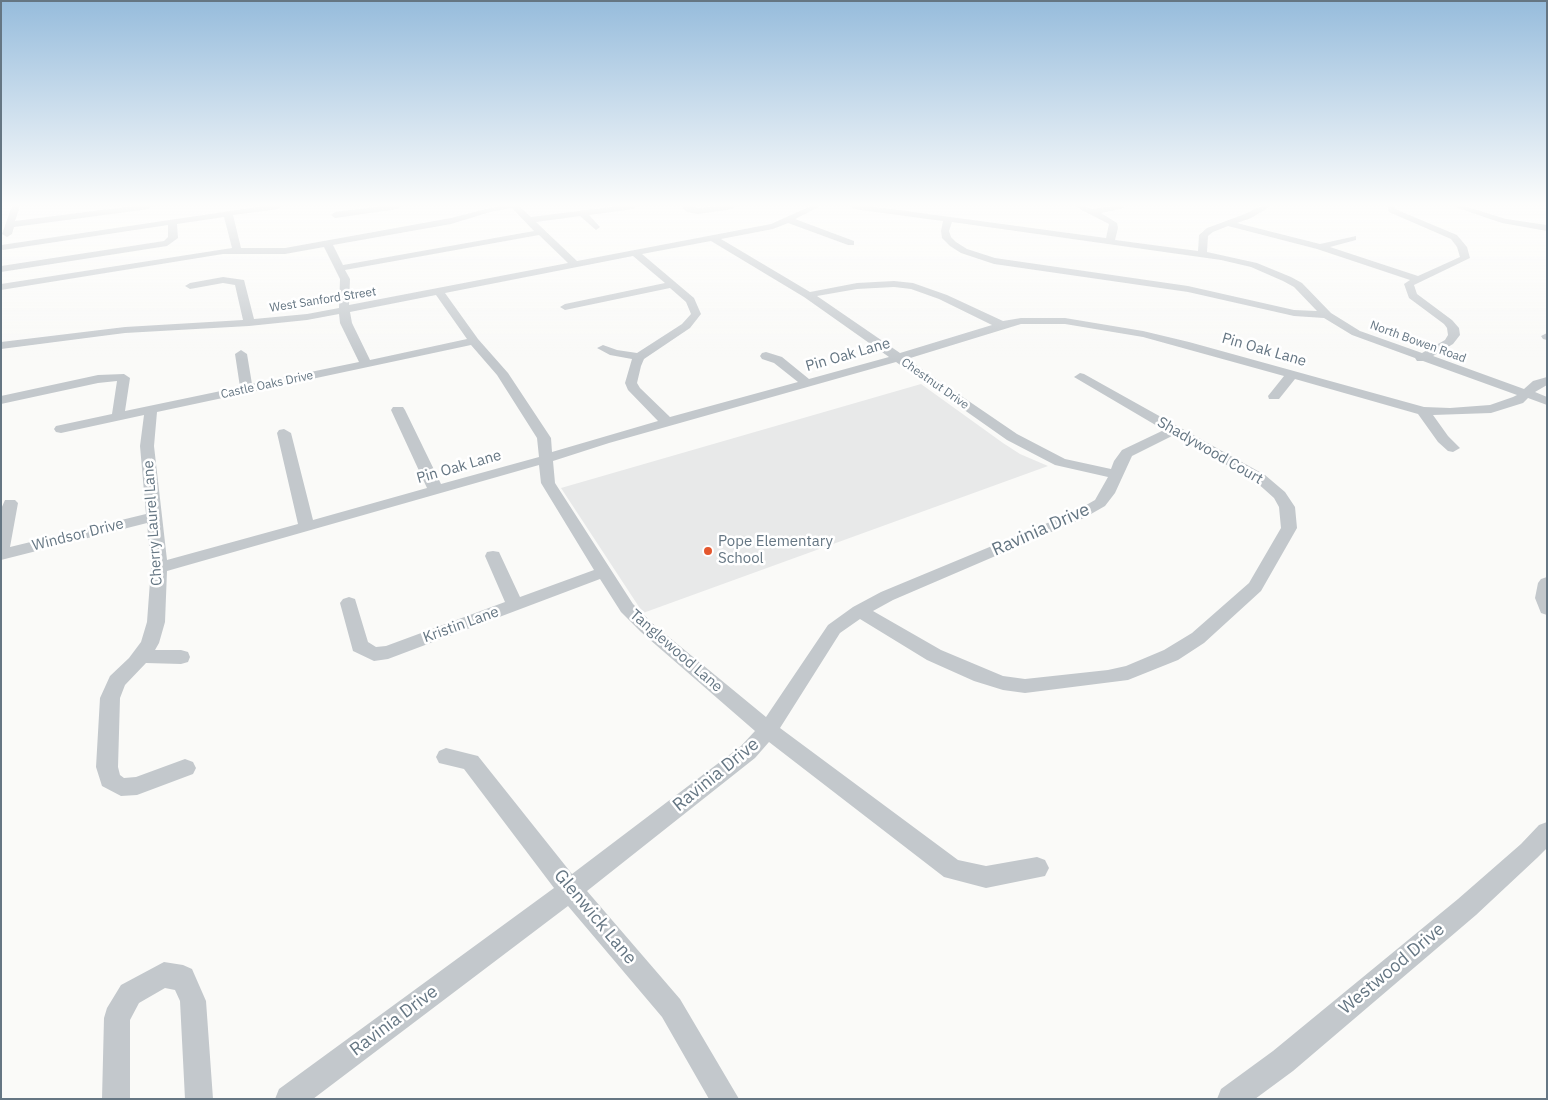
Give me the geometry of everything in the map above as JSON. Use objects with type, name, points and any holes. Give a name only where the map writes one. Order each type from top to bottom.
[{"type":"street","points":[[1,269],[74,257]]},
{"type":"street","points":[[1,287],[190,257]]},
{"type":"street","points":[[335,257],[345,279],[344,310],[346,323],[366,363]]},
{"type":"street","points":[[341,268],[401,257]]},
{"type":"street","points":[[567,257],[575,265]]},
{"type":"street","name":"West Sanford Street","points":[[1,346],[117,331],[281,320],[344,310],[613,257]]},
{"type":"street","points":[[640,257],[690,300],[696,314],[686,326],[640,357],[631,383],[634,390],[668,422]]},
{"type":"street","name":"Chestnut Drive","points":[[745,257],[808,295],[1012,437],[1060,462],[1117,475]]},
{"type":"street","points":[[983,257],[994,261],[1188,290],[1271,310],[1327,315]]},
{"type":"street","name":"North Bowen Road","points":[[1215,257],[1246,263],[1287,279],[1308,294],[1327,315],[1356,333],[1421,358],[1547,401]]},
{"type":"street","points":[[1352,257],[1418,279]]},
{"type":"street","points":[[1421,358],[1449,342],[1454,335],[1453,328],[1448,322],[1413,296],[1408,288],[1410,284],[1418,279],[1465,257]]},
{"type":"street","points":[[190,286],[223,280],[240,282],[249,323]]},
{"type":"street","points":[[808,295],[857,286],[894,284],[913,286],[943,297],[1002,325]]},
{"type":"street","points":[[565,307],[672,285]]},
{"type":"street","name":"Tanglewood Lane","points":[[439,292],[474,340],[502,373],[544,438],[548,483],[627,608],[647,628],[768,730],[952,869],[986,877],[1037,868]]},
{"type":"street","name":"Pin Oak Lane","points":[[159,568],[897,358],[1002,325],[1039,320],[1093,325],[1185,344],[1423,411],[1450,412],[1491,409],[1518,400],[1537,384],[1547,381]]},
{"type":"street","name":"Castle Oaks Drive","points":[[61,429],[474,340]]},
{"type":"street","points":[[603,348],[614,353],[640,357]]},
{"type":"street","points":[[242,354],[247,389]]},
{"type":"street","points":[[766,356],[778,360],[808,383]]},
{"type":"street","points":[[1274,396],[1292,374]]},
{"type":"street","points":[[1,400],[113,377],[124,378],[118,417]]},
{"type":"street","name":"Shadywood Court","points":[[859,610],[934,655],[982,676],[1003,683],[1025,686],[1128,673],[1171,655],[1198,638],[1255,587],[1286,533],[1289,518],[1287,507],[1273,488],[1260,478],[1080,377]]},
{"type":"street","name":"Cherry Laurel Lane","points":[[150,410],[147,446],[159,568],[156,622],[150,643],[117,681],[110,698],[107,767],[110,780],[121,787],[138,786],[185,768]]},
{"type":"street","points":[[398,410],[436,490]]},
{"type":"street","points":[[1423,411],[1453,448]]},
{"type":"street","name":"Ravinia Drive","points":[[289,1099],[570,890],[748,752],[768,730],[834,629],[859,610],[887,596],[1079,515],[1100,503],[1108,494],[1121,461],[1127,453],[1174,430]]},
{"type":"street","points":[[284,433],[307,527]]},
{"type":"street","points":[[1,555],[10,503]]},
{"type":"street","name":"Windsor Drive","points":[[1,555],[155,516]]},
{"type":"street","points":[[494,556],[516,604]]},
{"type":"street","name":"Kristin Lane","points":[[349,603],[360,646],[374,654],[388,652],[604,572]]},
{"type":"street","points":[[1547,583],[1544,598],[1547,609]]},
{"type":"street","points":[[140,656],[181,657]]},
{"type":"street","name":"Glenwick Lane","points":[[446,757],[471,762],[570,890],[671,1008],[725,1099]]},
{"type":"street","name":"Westwood Drive","points":[[1231,1099],[1283,1061],[1467,907],[1529,851],[1547,832]]},
{"type":"street","points":[[116,1099],[117,1018],[130,994],[164,975],[183,978],[193,1001],[200,1099]]},
{"type":"shaded area","name":"Pope Elementary School","points":[[921,384],[1020,454],[1048,466],[643,613],[561,488]]},
{"type":"place","name":"Pope Elementary School","points":[[708,551]]}]
